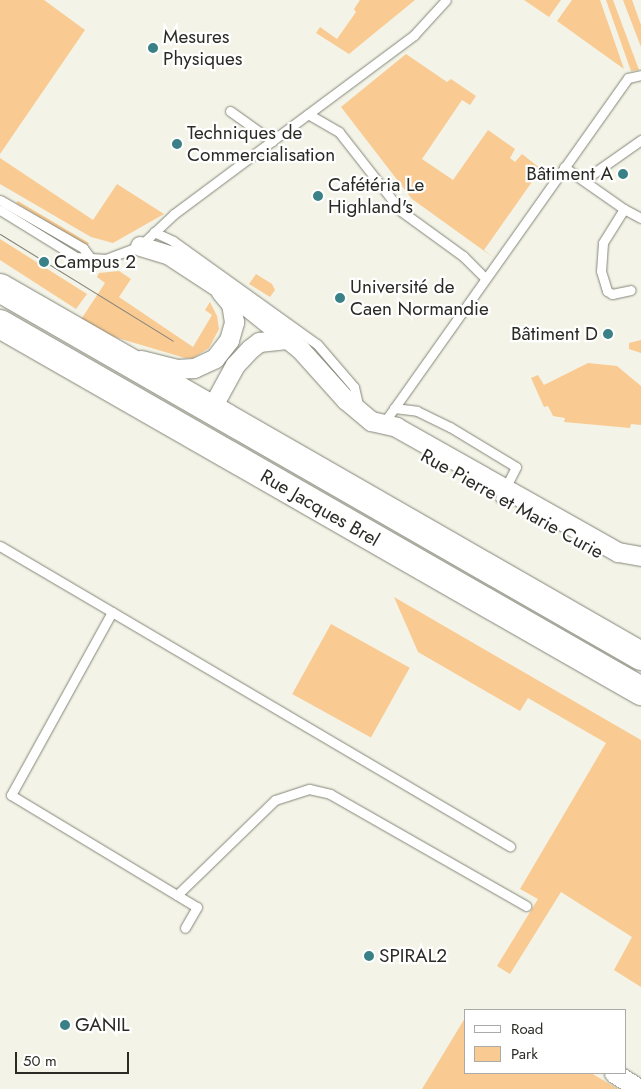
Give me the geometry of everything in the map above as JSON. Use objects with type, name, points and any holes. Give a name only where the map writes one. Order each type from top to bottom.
[{"type":"main road","name":"Rue Jacques Brel","points":[[0,288],[641,656]]},
{"type":"main road","name":"Rue Jacques Brel","points":[[0,324],[641,691]]},
{"type":"main road","points":[[144,407],[210,409]]},
{"type":"street","name":"Rue Pierre et Marie Curie","points":[[140,246],[169,256],[221,292],[244,304],[289,339],[359,412],[502,493],[618,552],[641,556]]},
{"type":"street","points":[[104,348],[176,369],[194,368],[208,363],[225,347],[233,328],[233,309],[221,292]]},
{"type":"street","points":[[210,409],[235,365],[250,349],[259,342],[289,339]]},
{"type":"street","name":"Rue Pierre et Marie Curie","points":[[502,493],[581,546],[617,562],[641,568]]},
{"type":"street","points":[[616,1074],[640,1089]]},
{"type":"lane","points":[[0,210],[76,257],[89,256],[106,259],[140,246],[174,214],[414,34],[446,0]]},
{"type":"lane","points":[[388,427],[394,408],[564,166],[628,78],[641,75]]},
{"type":"lane","points":[[230,111],[272,141]]},
{"type":"lane","points":[[308,114],[339,132],[401,211],[463,256],[486,278]]},
{"type":"lane","points":[[584,180],[619,153],[641,140]]},
{"type":"lane","points":[[564,166],[624,209],[641,218]]},
{"type":"lane","points":[[0,200],[83,248],[89,256]]},
{"type":"lane","points":[[624,209],[603,244],[602,272],[607,291],[612,294],[631,290]]},
{"type":"lane","points":[[154,232],[173,241],[317,344],[354,387],[359,412]]},
{"type":"lane","points":[[394,408],[417,411],[450,426],[516,467],[502,493]]},
{"type":"lane","points":[[0,546],[510,846]]},
{"type":"lane","points":[[112,612],[11,795],[197,907],[185,928]]},
{"type":"lane","points":[[177,895],[275,800],[309,789],[330,794],[526,906]]},
{"type":"green space","points":[[0,0],[44,0],[85,30],[0,154]]},
{"type":"green space","points":[[360,0],[415,0],[349,54],[316,33],[320,27],[337,39],[356,12],[354,9]]},
{"type":"green space","points":[[524,0],[561,0],[549,17]]},
{"type":"green space","points":[[572,0],[600,0],[624,69],[557,21]]},
{"type":"green space","points":[[606,0],[613,0],[639,70],[631,71]]},
{"type":"green space","points":[[623,0],[632,0],[641,25],[641,47]]},
{"type":"green space","points":[[406,54],[447,82],[451,79],[476,96],[470,105],[462,100],[422,159],[453,180],[488,130],[515,149],[510,158],[515,162],[522,154],[541,169],[484,250],[494,258],[412,199],[341,107]]},
{"type":"green space","points":[[0,158],[93,220],[117,184],[164,214],[113,243],[91,237],[0,184]]},
{"type":"green space","points":[[18,201],[89,243],[87,246],[16,203]]},
{"type":"green space","points":[[0,239],[87,294],[76,309],[0,260]]},
{"type":"green space","points":[[119,271],[131,279],[119,297],[193,347],[212,315],[205,310],[210,302],[217,316],[219,329],[209,348],[193,358],[185,358],[101,333],[80,321],[105,283],[97,277],[99,273]]},
{"type":"green space","points":[[256,274],[272,284],[275,290],[270,297],[249,284]]},
{"type":"green space","points":[[641,340],[641,353],[629,349],[629,343]]},
{"type":"green space","points":[[588,363],[617,366],[641,386],[641,425],[631,424],[630,428],[564,422],[565,418],[553,416],[548,406],[544,407],[531,378],[538,375],[544,385]]},
{"type":"green space","points":[[394,597],[641,740],[641,987],[614,970],[632,937],[561,892],[510,974],[497,966],[538,899],[520,889],[606,743],[528,698],[520,711],[418,652]]},
{"type":"green space","points":[[331,624],[410,668],[371,738],[292,694]]},
{"type":"green space","points":[[463,1021],[463,1074],[593,1074],[618,1089],[422,1089]]},
{"type":"tram line","points":[[0,234],[173,341]]},
{"type":"place","name":"Mesures Physiques","points":[[153,48]]},
{"type":"place","name":"Techniques de Commercialisation","points":[[177,144]]},
{"type":"place","name":"Bâtiment A","points":[[623,174]]},
{"type":"place","name":"Cafétéria Le Highland's","points":[[318,196]]},
{"type":"place","name":"Campus 2","points":[[44,262]]},
{"type":"place","name":"Université de Caen Normandie","points":[[340,298]]},
{"type":"place","name":"Bâtiment D","points":[[608,334]]},
{"type":"place","name":"SPIRAL2","points":[[369,956]]},
{"type":"place","name":"GANIL","points":[[65,1025]]}]
